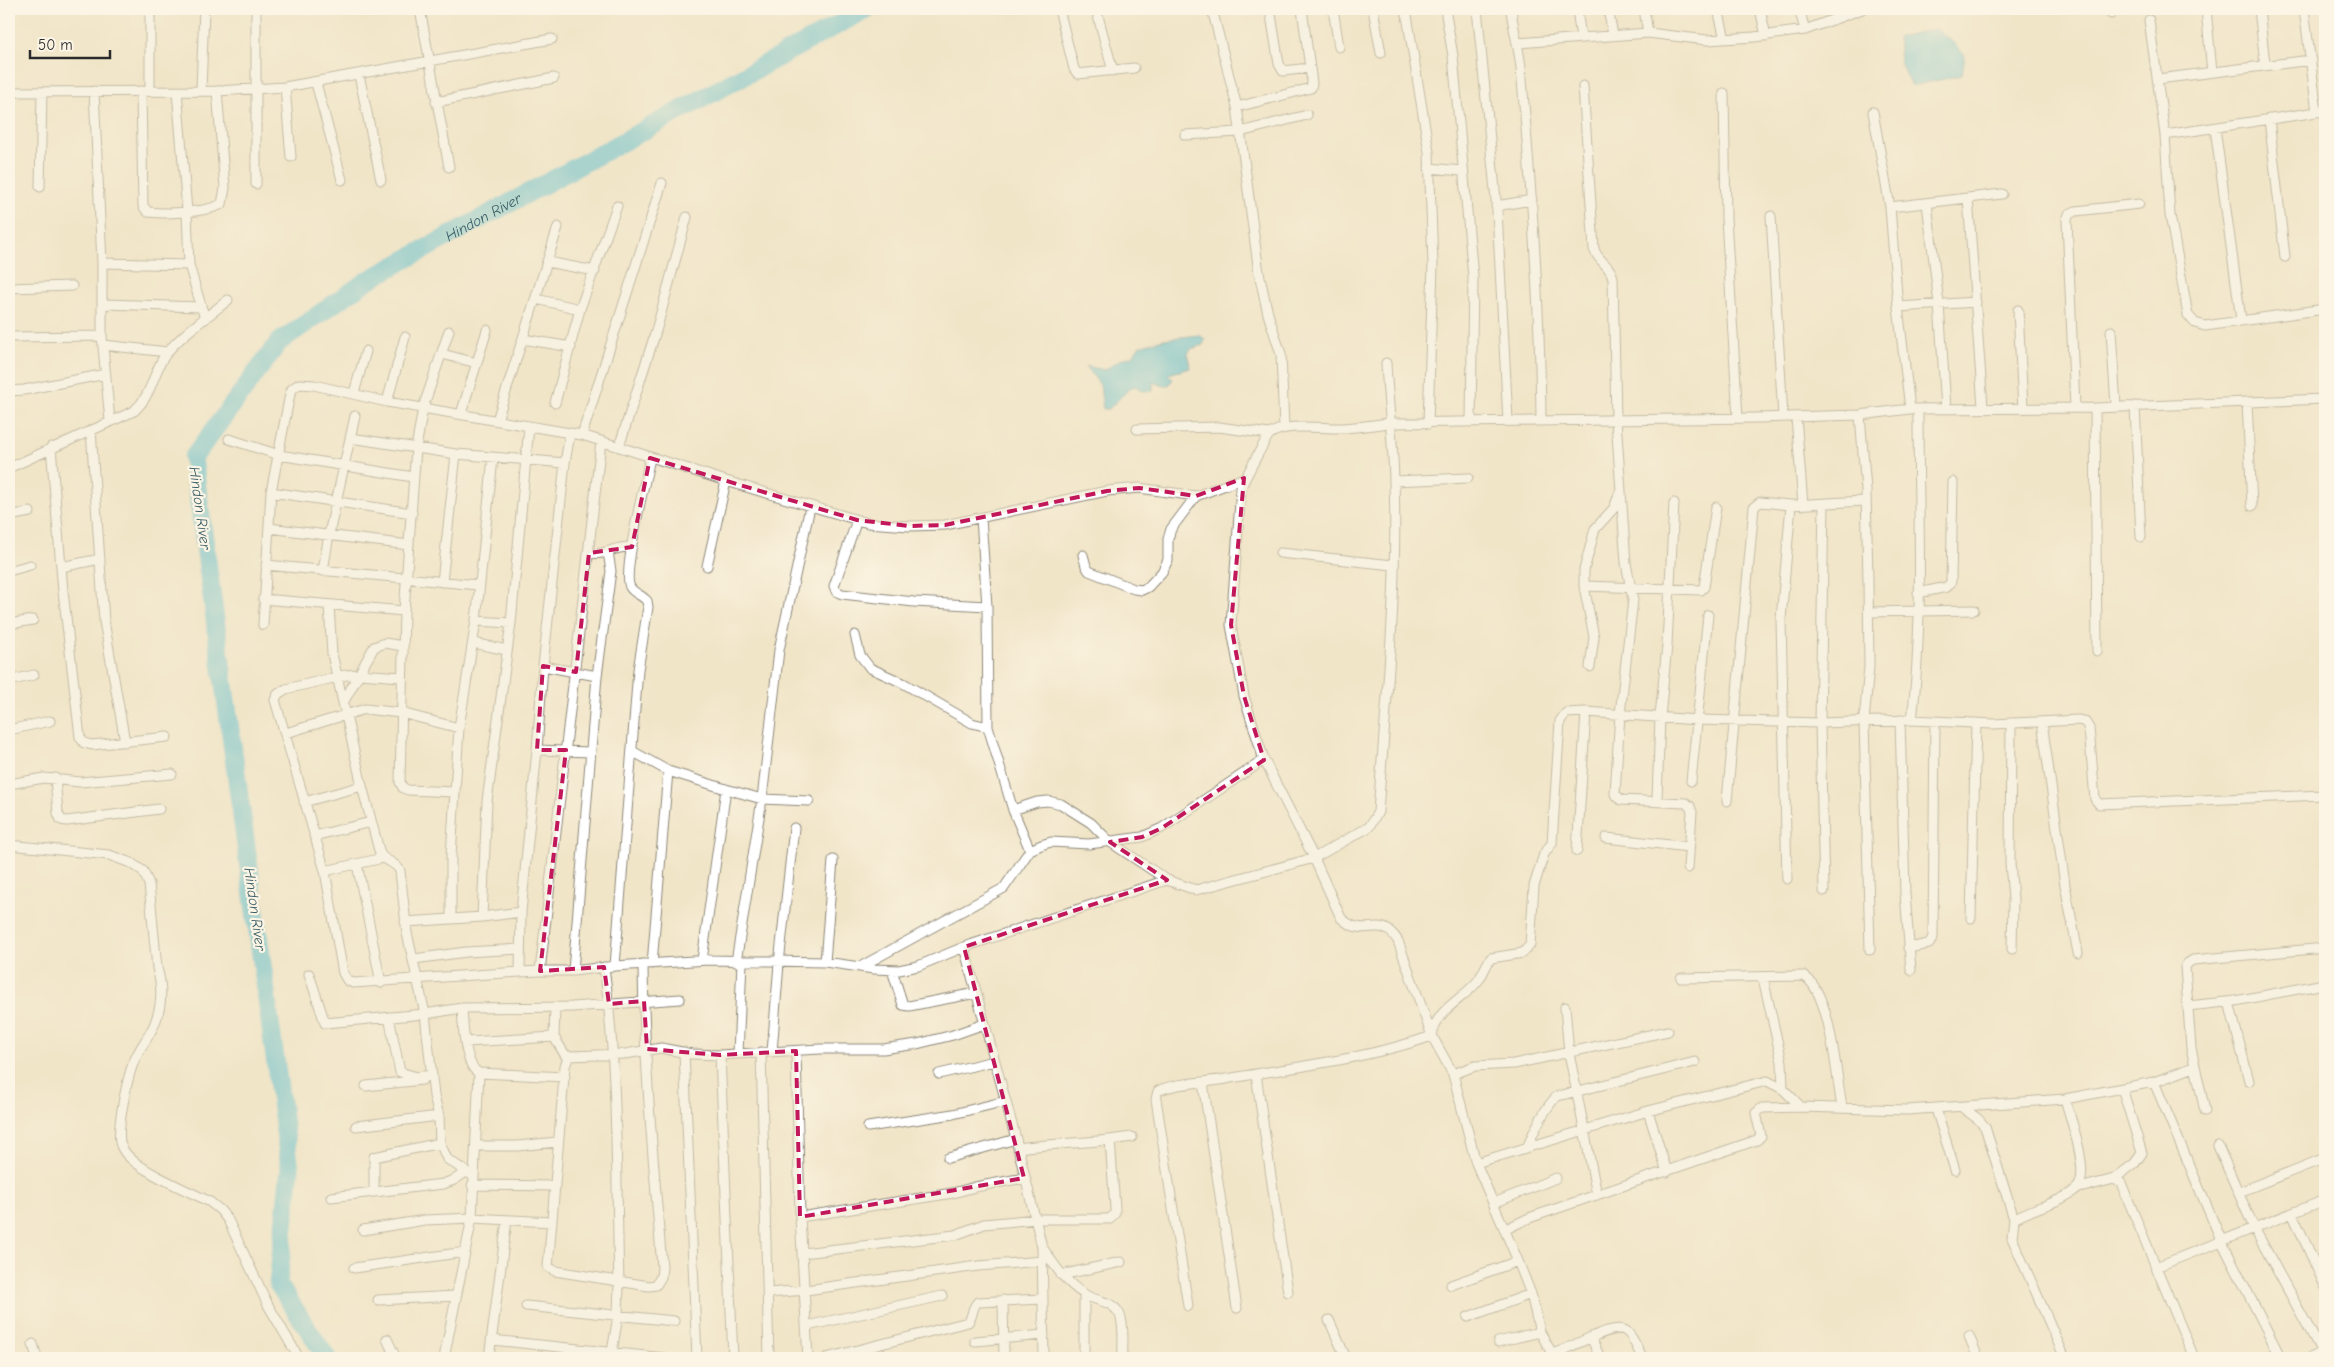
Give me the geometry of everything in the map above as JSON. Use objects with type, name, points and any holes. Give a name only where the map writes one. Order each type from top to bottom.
[{"type":"street","points":[[150,9],[145,91],[143,206],[148,212],[187,211],[215,207],[222,204],[224,197],[217,91]]},
{"type":"street","points":[[201,90],[204,9]]},
{"type":"street","points":[[256,9],[256,184]]},
{"type":"street","points":[[420,9],[428,62],[449,167]]},
{"type":"street","points":[[1060,9],[1076,72],[1083,74],[1134,68]]},
{"type":"street","points":[[1096,9],[1112,71]]},
{"type":"street","points":[[1212,9],[1237,107],[1259,273],[1268,314],[1281,354],[1284,428]]},
{"type":"street","points":[[1270,9],[1280,68],[1287,71],[1310,68]]},
{"type":"street","points":[[1237,107],[1311,88],[1312,83],[1302,9]]},
{"type":"street","points":[[1333,9],[1339,48]]},
{"type":"street","points":[[1372,9],[1382,53]]},
{"type":"street","points":[[1406,9],[1422,99],[1429,168],[1433,264],[1428,424]]},
{"type":"street","points":[[1445,9],[1453,56],[1473,277],[1471,421]]},
{"type":"street","points":[[1477,9],[1496,206],[1508,421]]},
{"type":"street","points":[[1511,9],[1518,43],[1532,200],[1540,332],[1541,420]]},
{"type":"street","points":[[1577,9],[1581,38]]},
{"type":"street","points":[[1608,9],[1613,35]]},
{"type":"street","points":[[1644,9],[1648,33]]},
{"type":"street","points":[[1718,9],[1725,39]]},
{"type":"street","points":[[1760,9],[1766,36]]},
{"type":"street","points":[[1799,9],[1805,30]]},
{"type":"street","points":[[1836,9],[1838,18]]},
{"type":"street","points":[[1518,43],[1648,33],[1707,40],[1766,36],[1805,30],[1862,9]]},
{"type":"street","points":[[2206,9],[2212,72]]},
{"type":"street","points":[[2259,9],[2265,64]]},
{"type":"street","points":[[2165,135],[2321,111],[2304,9]]},
{"type":"street","points":[[2149,20],[2165,135],[2170,215],[2188,315],[2195,323],[2205,326],[2325,309]]},
{"type":"street","points":[[9,92],[217,91],[285,88],[316,84],[552,39]]},
{"type":"street","points":[[2158,78],[2311,60]]},
{"type":"street","points":[[359,75],[380,180]]},
{"type":"street","points":[[436,102],[554,78]]},
{"type":"street","points":[[316,84],[342,180]]},
{"type":"street","points":[[1583,86],[1594,249],[1598,258],[1607,264],[1613,278],[1616,420],[1620,490],[1626,563],[1633,612],[1626,649],[1615,794],[1621,800],[1657,800],[1686,803],[1690,806],[1692,812],[1688,868]]},
{"type":"street","points":[[285,88],[291,157]]},
{"type":"street","points":[[94,91],[102,263],[102,340],[110,421]]},
{"type":"street","points":[[177,91],[187,211],[189,265],[205,319]]},
{"type":"street","points":[[40,187],[42,92]]},
{"type":"street","points":[[1724,93],[1726,218],[1738,418]]},
{"type":"street","points":[[1874,112],[1890,207],[1898,307],[1914,409],[1918,612],[1916,680],[1912,720]]},
{"type":"street","points":[[1185,135],[1240,132],[1307,115]]},
{"type":"street","points":[[2269,119],[2285,257]]},
{"type":"street","points":[[2215,128],[2241,320]]},
{"type":"street","points":[[1429,168],[1462,171]]},
{"type":"street","points":[[582,435],[662,183]]},
{"type":"street","points":[[1890,207],[2002,194]]},
{"type":"street","points":[[1968,198],[1984,407]]},
{"type":"street","points":[[1496,206],[1532,200]]},
{"type":"street","points":[[1927,203],[1939,304],[1946,408]]},
{"type":"street","points":[[2075,407],[2067,220],[2069,214],[2076,211],[2139,204]]},
{"type":"street","points":[[555,403],[580,309],[617,206]]},
{"type":"street","points":[[1770,216],[1782,417]]},
{"type":"street","points":[[619,447],[656,332],[687,217]]},
{"type":"street","points":[[498,420],[558,227]]},
{"type":"street","points":[[547,262],[595,271]]},
{"type":"street","points":[[102,263],[189,265]]},
{"type":"street","points":[[9,288],[72,286]]},
{"type":"street","points":[[536,299],[580,309]]},
{"type":"street","points":[[9,468],[51,447],[134,411],[144,402],[162,360],[168,352],[228,300]]},
{"type":"street","points":[[1898,307],[1976,302]]},
{"type":"street","points":[[103,304],[201,307]]},
{"type":"street","points":[[2018,310],[2023,408]]},
{"type":"street","points":[[461,414],[487,330]]},
{"type":"street","points":[[449,331],[423,408],[416,448],[404,611],[400,782],[408,790],[454,792]]},
{"type":"street","points":[[2111,331],[2116,406]]},
{"type":"street","points":[[9,337],[102,340],[168,352]]},
{"type":"street","points":[[387,402],[405,337]]},
{"type":"street","points":[[523,339],[571,347]]},
{"type":"street","points":[[354,393],[366,351]]},
{"type":"street","points":[[442,354],[477,364]]},
{"type":"street","points":[[1013,810],[1043,802],[1061,804],[1091,822],[1110,842],[1167,880],[1196,890],[1314,858],[1369,827],[1378,812],[1393,565],[1394,480],[1386,363]]},
{"type":"street","points":[[9,391],[106,374]]},
{"type":"street","points":[[263,625],[263,599],[271,492],[290,394],[295,386],[304,384],[354,393],[387,402],[582,435],[650,458],[868,523],[929,526],[981,518],[1108,491],[1139,488],[1196,496],[1244,478]]},
{"type":"street","points":[[1138,429],[1219,427],[1269,434],[1284,428],[1343,428],[1389,423],[1428,424],[1471,421],[1796,417],[1860,415],[1914,409],[1984,407],[2095,408],[2325,399]]},
{"type":"street","points":[[2247,402],[2252,506]]},
{"type":"street","points":[[2135,406],[2141,537]]},
{"type":"street","points":[[2095,408],[2097,651]]},
{"type":"street","points":[[1860,415],[1869,612],[1869,668],[1864,721],[1870,950]]},
{"type":"street","points":[[323,571],[335,503],[355,416]]},
{"type":"street","points":[[1796,417],[1803,504]]},
{"type":"street","points":[[482,917],[487,801],[511,623],[530,426]]},
{"type":"street","points":[[91,430],[107,646],[125,742]]},
{"type":"street","points":[[520,972],[520,912],[537,750],[543,666],[570,433]]},
{"type":"street","points":[[1269,434],[1260,453],[1244,478],[1241,488],[1231,625],[1244,696],[1264,760],[1314,858],[1341,918],[1349,926],[1358,929],[1380,926],[1392,930],[1398,941],[1432,1036],[1453,1074],[1476,1163],[1506,1229],[1531,1294],[1540,1332],[1550,1350],[1557,1356],[1591,1337],[1616,1329],[1623,1329],[1642,1358]]},
{"type":"street","points":[[351,438],[456,454],[566,464]]},
{"type":"street","points":[[229,440],[279,455],[413,477]]},
{"type":"street","points":[[540,971],[576,672],[601,442]]},
{"type":"street","points":[[51,447],[61,567],[80,737],[84,743],[92,746],[167,737]]},
{"type":"street","points":[[442,582],[456,454]]},
{"type":"street","points":[[450,919],[454,792],[459,728],[476,620],[478,585],[493,458]]},
{"type":"street","points":[[615,966],[638,670],[648,607],[647,601],[630,588],[628,582],[632,547],[650,458]]},
{"type":"street","points":[[1394,480],[1468,478]]},
{"type":"street","points":[[707,566],[726,481]]},
{"type":"street","points":[[1918,593],[1947,587],[1951,582],[1953,482]]},
{"type":"street","points":[[1590,667],[1594,637],[1584,586],[1586,554],[1595,529],[1614,508],[1620,490]]},
{"type":"street","points":[[271,492],[412,513]]},
{"type":"street","points":[[1083,555],[1089,571],[1134,589],[1142,590],[1148,587],[1166,566],[1171,529],[1196,496]]},
{"type":"street","points":[[1727,800],[1754,507],[1760,502],[1791,505],[1865,501]]},
{"type":"street","points":[[1657,800],[1660,717],[1667,645],[1674,503]]},
{"type":"street","points":[[1824,504],[1820,723],[1824,891]]},
{"type":"street","points":[[1787,879],[1781,619],[1791,505]]},
{"type":"street","points":[[738,1054],[739,962],[762,799],[779,650],[810,507]]},
{"type":"street","points":[[1584,586],[1696,591],[1704,587],[1716,507]]},
{"type":"street","points":[[9,516],[30,512]]},
{"type":"street","points":[[981,518],[987,606],[988,727],[1013,810],[1030,850]]},
{"type":"street","points":[[857,520],[834,586],[836,591],[842,594],[914,602],[987,606]]},
{"type":"street","points":[[268,528],[409,545]]},
{"type":"street","points":[[589,553],[600,555],[619,547],[632,547]]},
{"type":"street","points":[[573,971],[597,676],[611,571],[608,552]]},
{"type":"street","points":[[1280,553],[1393,565]]},
{"type":"street","points":[[61,567],[100,559]]},
{"type":"street","points":[[9,571],[30,565]]},
{"type":"street","points":[[266,565],[478,585]]},
{"type":"street","points":[[263,599],[404,611]]},
{"type":"street","points":[[328,605],[332,654],[371,822],[380,854],[383,858],[395,864],[400,871],[405,922],[425,1014],[432,1077],[439,1116],[440,1143],[448,1158],[470,1177]]},
{"type":"street","points":[[1869,612],[1974,610]]},
{"type":"street","points":[[1691,781],[1708,615]]},
{"type":"street","points":[[9,624],[33,620]]},
{"type":"street","points":[[476,620],[511,623]]},
{"type":"street","points":[[855,635],[860,655],[870,668],[903,683],[972,723],[988,727]]},
{"type":"street","points":[[344,703],[374,647],[385,643],[403,646]]},
{"type":"street","points":[[473,643],[507,650]]},
{"type":"street","points":[[543,666],[597,676]]},
{"type":"street","points":[[402,677],[359,674],[338,677],[286,689],[278,694],[275,700],[276,708],[286,733],[324,872],[343,973],[347,980],[353,984],[520,972],[573,971],[702,960],[825,962],[892,970],[918,966],[964,947],[1167,880]]},
{"type":"street","points":[[9,681],[34,675]]},
{"type":"street","points":[[286,733],[365,709],[401,713],[459,728]]},
{"type":"street","points":[[1432,1036],[1434,1026],[1442,1014],[1476,983],[1491,958],[1523,953],[1528,950],[1530,945],[1534,886],[1544,854],[1552,843],[1560,721],[1566,714],[1586,712],[1734,722],[1784,721],[1820,723],[1912,720],[2011,723],[2080,720],[2085,722],[2089,728],[2095,799],[2104,805],[2325,795]]},
{"type":"street","points":[[1577,851],[1586,712]]},
{"type":"street","points":[[1900,720],[1910,970]]},
{"type":"street","points":[[9,730],[50,721]]},
{"type":"street","points":[[1908,948],[1929,944],[1933,937],[1935,721]]},
{"type":"street","points":[[2042,722],[2065,885],[2078,953]]},
{"type":"street","points":[[1971,918],[1976,723]]},
{"type":"street","points":[[2011,723],[2010,863],[2013,906],[2012,949]]},
{"type":"street","points":[[537,750],[590,752]]},
{"type":"street","points":[[632,751],[668,771],[726,789],[762,799],[809,801]]},
{"type":"street","points":[[860,967],[1004,888],[1030,850],[1051,842],[1090,844],[1142,837],[1162,828],[1264,760]]},
{"type":"street","points":[[555,1007],[554,1037],[567,1058],[557,1142],[548,1267],[555,1271],[619,1282],[649,1286],[656,1285],[661,1278],[662,1266],[644,1001],[668,771]]},
{"type":"street","points":[[9,784],[44,778],[94,781],[172,774]]},
{"type":"street","points":[[55,778],[58,813],[61,820],[67,821],[159,809]]},
{"type":"street","points":[[304,802],[362,786]]},
{"type":"street","points":[[702,960],[726,789]]},
{"type":"street","points":[[314,836],[371,822]]},
{"type":"street","points":[[772,1052],[779,962],[794,828]]},
{"type":"street","points":[[1606,838],[1689,846]]},
{"type":"street","points":[[9,845],[109,855],[131,863],[142,871],[149,884],[158,968],[161,979],[160,998],[154,1026],[135,1058],[130,1072],[124,1100],[120,1142],[128,1156],[139,1166],[210,1202],[220,1210],[228,1220],[268,1305],[296,1354],[296,1358]]},
{"type":"street","points":[[324,872],[383,858]]},
{"type":"street","points":[[825,962],[833,860]]},
{"type":"street","points":[[357,864],[381,983]]},
{"type":"street","points":[[405,922],[482,917],[520,912]]},
{"type":"street","points":[[964,947],[1006,1101],[1042,1247],[1044,1358]]},
{"type":"street","points":[[2205,1111],[2194,1067],[2185,967],[2193,960],[2325,948]]},
{"type":"street","points":[[414,959],[466,952],[520,949]]},
{"type":"street","points":[[604,967],[609,1004],[612,1055],[619,1282],[618,1316],[612,1355]]},
{"type":"street","points":[[892,970],[903,1005],[909,1006],[976,992]]},
{"type":"street","points":[[309,974],[325,1023],[425,1014],[462,1008],[555,1007],[680,999]]},
{"type":"street","points":[[1681,978],[1804,976],[1814,983],[1820,994],[1826,1014],[1842,1107]]},
{"type":"street","points":[[1763,978],[1782,1062],[1783,1089]]},
{"type":"street","points":[[2188,1006],[2229,1002],[2319,985],[2325,986]]},
{"type":"street","points":[[2229,1002],[2249,1081]]},
{"type":"street","points":[[1565,1007],[1569,1053],[1582,1130],[1597,1195]]},
{"type":"street","points":[[462,1008],[465,1042],[472,1067],[480,1073],[565,1077]]},
{"type":"street","points":[[390,1017],[400,1072],[417,1077],[432,1077]]},
{"type":"street","points":[[567,1058],[572,1054],[612,1055],[661,1048],[720,1055],[901,1047],[953,1035],[984,1024]]},
{"type":"street","points":[[1453,1074],[1474,1066],[1514,1064],[1668,1031]]},
{"type":"street","points":[[1188,1306],[1156,1099],[1158,1091],[1166,1088],[1256,1074],[1379,1051],[1432,1036]]},
{"type":"street","points":[[465,1042],[554,1037]]},
{"type":"street","points":[[796,1051],[800,1218],[806,1290],[808,1358]]},
{"type":"street","points":[[684,1052],[697,1358]]},
{"type":"street","points":[[762,1052],[769,1358]]},
{"type":"street","points":[[720,1055],[733,1358]]},
{"type":"street","points":[[939,1074],[994,1061]]},
{"type":"street","points":[[1528,1147],[1534,1131],[1543,1119],[1550,1103],[1558,1096],[1695,1062]]},
{"type":"street","points":[[1506,1229],[1529,1218],[1667,1172],[1760,1138],[1761,1130],[1756,1113],[1762,1108],[1801,1107],[1810,1109],[1842,1107],[1907,1110],[1963,1108],[2065,1099],[2154,1082],[2194,1067]]},
{"type":"street","points":[[444,1358],[472,1218],[470,1177],[477,1146],[480,1073]]},
{"type":"street","points":[[1256,1074],[1288,1292]]},
{"type":"street","points":[[366,1086],[432,1077]]},
{"type":"street","points":[[1476,1163],[1648,1111],[1766,1081],[1783,1089],[1801,1107]]},
{"type":"street","points":[[2154,1082],[2222,1242],[2280,1358]]},
{"type":"street","points":[[1203,1083],[1237,1308]]},
{"type":"street","points":[[2014,1219],[2076,1189],[2114,1179],[2135,1163],[2142,1153],[2122,1088]]},
{"type":"street","points":[[2065,1099],[2082,1162],[2081,1183],[2076,1189]]},
{"type":"street","points":[[868,1127],[953,1114],[1006,1101]]},
{"type":"street","points":[[1963,1108],[1978,1119],[1984,1128],[2014,1219],[2012,1238],[2065,1358]]},
{"type":"street","points":[[1936,1109],[1955,1170]]},
{"type":"street","points":[[1648,1111],[1667,1172]]},
{"type":"street","points":[[356,1126],[439,1116]]},
{"type":"street","points":[[948,1158],[1017,1144],[1110,1140],[1132,1137]]},
{"type":"street","points":[[803,1253],[955,1235],[984,1224],[1036,1219],[1105,1220],[1113,1216],[1115,1208],[1110,1140]]},
{"type":"street","points":[[477,1146],[518,1146],[557,1142]]},
{"type":"street","points":[[374,1192],[374,1157],[440,1143]]},
{"type":"street","points":[[2218,1146],[2254,1228],[2323,1351],[2310,1358]]},
{"type":"street","points":[[2239,1192],[2325,1158]]},
{"type":"street","points":[[331,1196],[443,1184],[470,1177],[555,1186]]},
{"type":"street","points":[[800,1218],[953,1193],[1024,1178]]},
{"type":"street","points":[[1494,1203],[1556,1178]]},
{"type":"street","points":[[2114,1179],[2123,1187],[2192,1353]]},
{"type":"street","points":[[2156,1267],[2325,1200]]},
{"type":"street","points":[[2292,1214],[2325,1286]]},
{"type":"street","points":[[363,1230],[425,1220],[472,1218],[552,1222]]},
{"type":"street","points":[[489,1358],[507,1220]]},
{"type":"street","points":[[1042,1247],[1061,1275],[1084,1294],[1108,1303],[1120,1316],[1122,1358]]},
{"type":"street","points":[[354,1268],[465,1252]]},
{"type":"street","points":[[1451,1285],[1518,1261]]},
{"type":"street","points":[[768,1293],[806,1290],[978,1266],[1043,1262]]},
{"type":"street","points":[[1061,1275],[1121,1262]]},
{"type":"street","points":[[1084,1294],[1084,1358]]},
{"type":"street","points":[[1468,1317],[1531,1294]]},
{"type":"street","points":[[378,1300],[456,1296]]},
{"type":"street","points":[[807,1326],[942,1296]]},
{"type":"street","points":[[826,1358],[968,1322],[975,1303],[983,1300],[1044,1299]]},
{"type":"street","points":[[1003,1300],[1004,1358]]},
{"type":"street","points":[[526,1306],[674,1321]]},
{"type":"street","points":[[1329,1320],[1346,1358]]},
{"type":"street","points":[[1498,1342],[1540,1332]]},
{"type":"street","points":[[975,1341],[1044,1336]]},
{"type":"street","points":[[1970,1336],[1978,1358]]},
{"type":"street","points":[[1591,1337],[1600,1358]]},
{"type":"street","points":[[387,1339],[396,1358]]},
{"type":"street","points":[[492,1340],[612,1355],[666,1358]]},
{"type":"street","points":[[33,1344],[37,1358]]},
{"type":"highlighted area","points":[[650,458],[857,520],[909,526],[945,525],[1107,491],[1139,488],[1196,496],[1244,478],[1231,625],[1244,696],[1264,760],[1162,828],[1142,837],[1110,842],[1167,880],[964,947],[1024,1178],[800,1217],[796,1051],[720,1055],[647,1049],[644,1001],[609,1004],[604,967],[540,971],[566,750],[537,750],[543,666],[576,672],[589,553],[632,547]]},
{"type":"water","points":[[1936,29],[1955,44],[1965,56],[1962,75],[1912,86],[1900,63],[1898,37]]},
{"type":"water","points":[[1199,335],[1205,339],[1203,345],[1191,349],[1188,353],[1190,368],[1168,374],[1173,379],[1169,385],[1164,386],[1153,382],[1153,391],[1142,391],[1135,386],[1132,387],[1109,409],[1103,409],[1100,385],[1086,366],[1105,370],[1121,359],[1133,356],[1139,346],[1164,339]]},
{"type":"waterway","name":"Hindon River","points":[[327,1358],[278,1284],[290,1168],[193,458],[279,342],[368,280],[867,9]]}]
